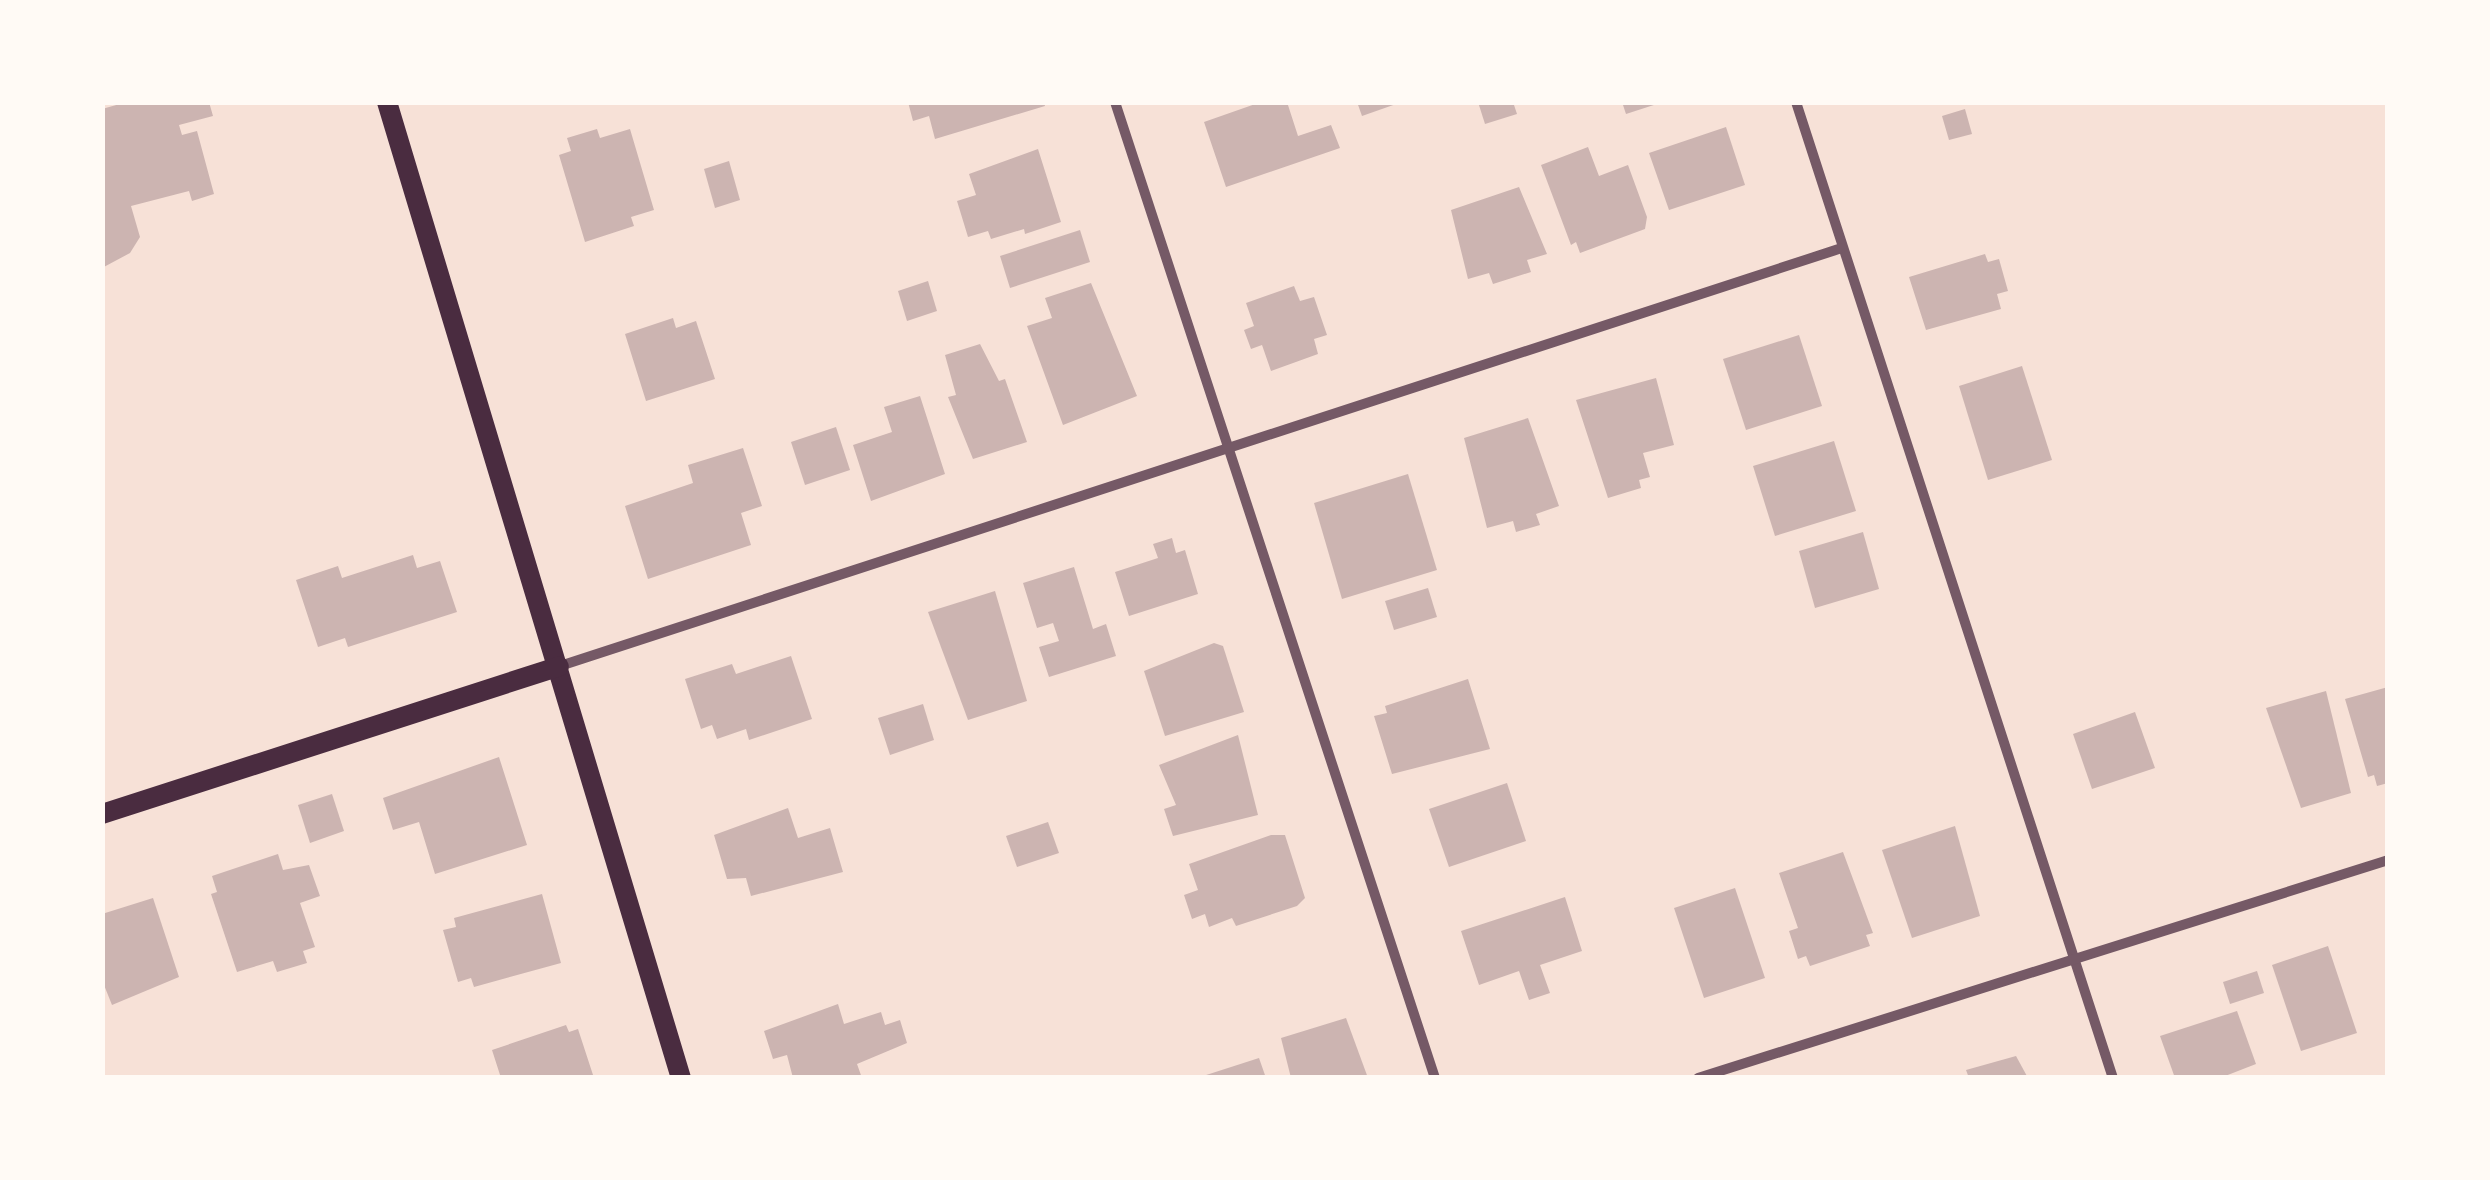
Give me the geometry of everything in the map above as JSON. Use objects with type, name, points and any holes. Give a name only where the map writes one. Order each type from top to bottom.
[{"type":"main road","points":[[387,102],[682,1078]]},
{"type":"main road","points":[[102,814],[559,666]]},
{"type":"street","points":[[1115,102],[1224,448],[1435,1078]]},
{"type":"street","points":[[1796,102],[2113,1078]]},
{"type":"street","points":[[559,666],[1842,248]]},
{"type":"street","points":[[1698,1078],[2388,860]]},
{"type":"building","points":[[127,102],[209,102],[213,116],[179,125],[182,135],[197,131],[214,194],[192,201],[189,191],[131,206],[140,237],[130,253],[102,268],[102,109]]},
{"type":"building","points":[[908,102],[1044,102],[1045,106],[935,139],[929,116],[913,121]]},
{"type":"building","points":[[1261,102],[1287,102],[1298,136],[1331,125],[1340,148],[1226,187],[1204,122]]},
{"type":"building","points":[[1357,102],[1399,102],[1399,103],[1362,116]]},
{"type":"building","points":[[1478,102],[1513,102],[1517,114],[1485,124]]},
{"type":"building","points":[[1622,102],[1660,102],[1660,103],[1626,114]]},
{"type":"building","points":[[1965,109],[1972,134],[1949,140],[1942,116]]},
{"type":"building","points":[[1726,127],[1745,185],[1669,210],[1649,153]]},
{"type":"building","points":[[597,129],[600,138],[630,129],[654,210],[631,217],[634,226],[585,242],[559,155],[571,151],[567,138]]},
{"type":"building","points":[[1588,147],[1599,176],[1628,165],[1647,217],[1645,229],[1580,253],[1576,242],[1571,245],[1541,165]]},
{"type":"building","points":[[1038,149],[1061,222],[1025,234],[1024,229],[991,239],[988,231],[968,237],[957,201],[976,195],[969,174]]},
{"type":"building","points":[[729,161],[740,200],[715,208],[704,169]]},
{"type":"building","points":[[1519,187],[1547,254],[1527,260],[1531,272],[1493,284],[1489,273],[1468,279],[1451,210]]},
{"type":"building","points":[[1080,230],[1090,262],[1010,288],[1000,256]]},
{"type":"building","points":[[1985,254],[1988,262],[1999,259],[2008,291],[1997,294],[2001,309],[1926,330],[1909,277]]},
{"type":"building","points":[[928,281],[937,311],[907,321],[898,291]]},
{"type":"building","points":[[1091,283],[1137,396],[1063,425],[1027,326],[1052,318],[1045,298]]},
{"type":"building","points":[[1294,286],[1300,301],[1314,297],[1327,335],[1314,339],[1318,354],[1271,371],[1262,345],[1251,349],[1244,330],[1254,326],[1246,303]]},
{"type":"building","points":[[673,318],[676,328],[696,321],[715,379],[646,401],[625,334]]},
{"type":"building","points":[[1799,335],[1822,406],[1746,430],[1723,359]]},
{"type":"building","points":[[980,344],[999,381],[1005,379],[1027,442],[973,459],[948,397],[956,395],[945,355]]},
{"type":"building","points":[[2022,366],[2052,460],[1988,480],[1959,386]]},
{"type":"building","points":[[1656,378],[1674,445],[1643,453],[1650,477],[1639,480],[1641,488],[1608,498],[1576,400]]},
{"type":"building","points":[[920,396],[945,474],[871,501],[853,445],[892,432],[884,407]]},
{"type":"building","points":[[1528,418],[1559,506],[1536,514],[1540,525],[1516,532],[1513,521],[1487,528],[1464,438]]},
{"type":"building","points":[[836,427],[850,470],[805,485],[791,442]]},
{"type":"building","points":[[1834,441],[1856,511],[1775,536],[1753,466]]},
{"type":"building","points":[[743,448],[762,506],[741,513],[751,545],[648,579],[625,506],[693,483],[688,465]]},
{"type":"building","points":[[1408,474],[1437,570],[1342,599],[1314,503]]},
{"type":"building","points":[[1863,532],[1879,589],[1815,608],[1799,551]]},
{"type":"building","points":[[1172,538],[1176,553],[1185,550],[1198,594],[1129,616],[1115,572],[1158,558],[1153,544]]},
{"type":"building","points":[[413,555],[417,568],[440,561],[457,612],[348,647],[345,638],[318,647],[296,580],[338,566],[342,578]]},
{"type":"building","points":[[1074,567],[1093,629],[1106,624],[1116,656],[1049,677],[1039,647],[1059,641],[1053,623],[1037,628],[1023,583]]},
{"type":"building","points":[[1428,588],[1437,617],[1394,630],[1385,601]]},
{"type":"building","points":[[995,591],[1027,701],[968,720],[928,612]]},
{"type":"building","points":[[1214,643],[1223,646],[1244,712],[1165,736],[1144,671]]},
{"type":"building","points":[[791,656],[812,719],[749,740],[746,729],[717,739],[712,725],[701,729],[685,679],[732,664],[736,674]]},
{"type":"building","points":[[1468,679],[1490,749],[1392,774],[1374,716],[1387,713],[1385,706]]},
{"type":"building","points":[[2388,687],[2388,783],[2377,786],[2374,775],[2368,777],[2345,699]]},
{"type":"building","points":[[2326,691],[2351,793],[2301,808],[2266,708]]},
{"type":"building","points":[[923,704],[934,740],[890,755],[878,718]]},
{"type":"building","points":[[2135,712],[2155,768],[2092,789],[2073,734]]},
{"type":"building","points":[[1238,735],[1258,815],[1173,836],[1164,809],[1176,805],[1159,765]]},
{"type":"building","points":[[499,757],[527,845],[435,874],[419,822],[393,830],[383,798]]},
{"type":"building","points":[[1507,783],[1526,841],[1449,867],[1429,809]]},
{"type":"building","points":[[332,794],[344,831],[310,843],[298,805]]},
{"type":"building","points":[[788,808],[798,838],[830,828],[843,872],[751,896],[746,878],[727,879],[714,835]]},
{"type":"building","points":[[1048,822],[1059,853],[1017,867],[1006,836]]},
{"type":"building","points":[[1955,826],[1980,916],[1912,938],[1882,850]]},
{"type":"building","points":[[1271,835],[1285,835],[1305,898],[1297,906],[1236,926],[1232,918],[1209,927],[1205,914],[1192,919],[1184,895],[1198,890],[1189,864]]},
{"type":"building","points":[[1843,852],[1873,933],[1866,935],[1870,946],[1810,966],[1806,956],[1798,959],[1789,931],[1798,928],[1779,873]]},
{"type":"building","points":[[278,854],[283,870],[309,865],[320,896],[300,903],[315,947],[303,951],[307,963],[277,972],[273,961],[237,972],[211,894],[217,892],[212,876]]},
{"type":"building","points":[[1735,888],[1765,978],[1704,998],[1674,908]]},
{"type":"building","points":[[542,894],[561,963],[474,987],[471,978],[458,982],[443,930],[456,927],[454,918]]},
{"type":"building","points":[[1565,897],[1582,951],[1540,965],[1550,993],[1529,1000],[1519,971],[1479,985],[1461,931]]},
{"type":"building","points":[[153,898],[179,977],[112,1005],[102,980],[102,914]]},
{"type":"building","points":[[2328,946],[2357,1033],[2301,1051],[2272,965]]},
{"type":"building","points":[[2257,971],[2264,993],[2230,1004],[2223,982]]},
{"type":"building","points":[[838,1004],[844,1024],[881,1012],[885,1025],[900,1020],[907,1043],[857,1064],[862,1078],[793,1078],[787,1055],[773,1059],[764,1031]]},
{"type":"building","points":[[2237,1011],[2256,1064],[2220,1078],[2175,1078],[2160,1036]]},
{"type":"building","points":[[1346,1018],[1368,1078],[1291,1078],[1281,1038]]},
{"type":"building","points":[[566,1025],[569,1032],[578,1029],[594,1078],[501,1078],[492,1050]]},
{"type":"building","points":[[2016,1056],[2028,1078],[1969,1078],[1966,1070]]},
{"type":"building","points":[[1259,1058],[1266,1078],[1200,1078],[1200,1077]]}]
